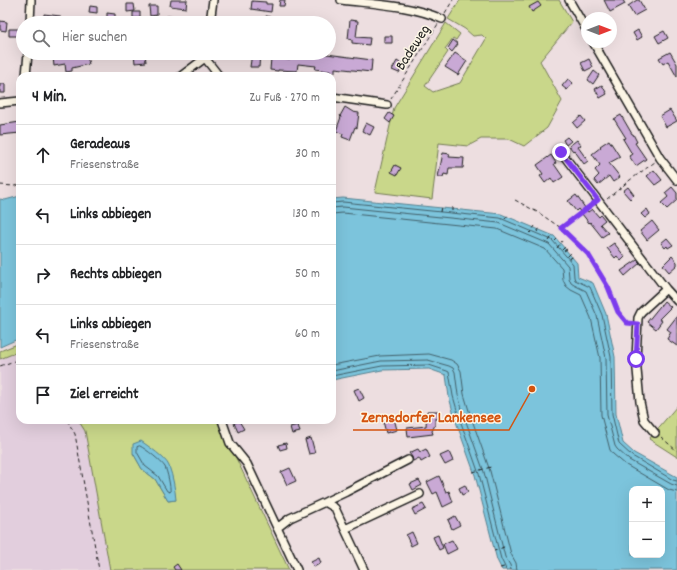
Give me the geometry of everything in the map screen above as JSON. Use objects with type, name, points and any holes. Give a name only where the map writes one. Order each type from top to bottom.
[{"type":"street","points":[[30,16],[31,0]]},
{"type":"street","points":[[211,16],[213,0]]},
{"type":"street","points":[[341,0],[404,7],[434,15],[442,19]]},
{"type":"street","points":[[569,0],[581,21]]},
{"type":"street","points":[[596,48],[660,158],[677,180]]},
{"type":"street","points":[[26,72],[27,60]]},
{"type":"street","points":[[186,72],[201,60]]},
{"type":"street","points":[[209,60],[216,72]]},
{"type":"street","points":[[336,99],[387,105]]},
{"type":"street","points":[[0,102],[16,101]]},
{"type":"street","points":[[561,152],[666,289],[677,301]]},
{"type":"street","points":[[655,433],[644,420],[640,402],[636,359],[638,318],[641,312],[666,289]]},
{"type":"street","points":[[223,424],[230,443],[247,464],[297,570]]},
{"type":"street","points":[[277,528],[290,518],[346,492],[408,460]]},
{"type":"street","points":[[345,529],[420,494]]},
{"type":"street","points":[[325,502],[334,508],[364,570]]},
{"type":"path","name":"Badeweg","points":[[387,105],[453,0]]},
{"type":"path","points":[[561,228],[660,158]]},
{"type":"path","points":[[0,185],[16,186]]},
{"type":"path","points":[[515,200],[539,213],[561,228],[588,254],[608,287],[618,312],[627,323],[638,324]]},
{"type":"path","points":[[440,212],[441,206]]},
{"type":"path","points":[[452,206],[452,211]]},
{"type":"path","points":[[505,219],[508,215]]},
{"type":"path","points":[[529,232],[530,233],[535,226]]},
{"type":"path","points":[[537,232],[540,228]]},
{"type":"path","points":[[549,241],[553,235]]},
{"type":"path","points":[[557,248],[562,242]]},
{"type":"path","points":[[562,250],[565,247]]},
{"type":"path","points":[[568,256],[571,253]]},
{"type":"path","points":[[569,259],[574,256]]},
{"type":"path","points":[[0,366],[16,360]]},
{"type":"path","points":[[455,420],[471,418]]},
{"type":"path","points":[[69,424],[75,434],[99,570]]},
{"type":"path","points":[[655,433],[677,451]]},
{"type":"path","points":[[473,472],[491,467]]},
{"type":"path","points":[[494,551],[504,547],[503,544]]},
{"type":"path","points":[[500,568],[504,566]]},
{"type":"shaded area","points":[[16,353],[16,424],[81,424],[85,431],[110,570],[0,570],[0,359]]},
{"type":"green space","points":[[460,0],[559,0],[572,22],[540,61],[562,101],[547,128],[524,146],[509,139],[481,139],[468,146],[439,143],[432,199],[375,192],[394,108],[446,23],[460,34],[456,40],[453,38],[445,49],[448,52],[425,86],[433,92],[460,83],[486,39],[482,35],[473,36],[465,29],[448,19]]},
{"type":"green space","points":[[16,345],[16,353],[0,359],[0,351]]},
{"type":"green space","points":[[677,406],[677,457],[649,439]]},
{"type":"green space","points":[[81,424],[222,424],[229,443],[289,570],[110,570],[85,431]],"holes":[[[133,453],[176,500],[168,501],[155,479],[142,469]]]},
{"type":"water","points":[[16,197],[16,340],[0,347],[0,199],[5,200]]},
{"type":"water","points":[[343,198],[501,214],[554,236],[577,263],[578,277],[593,283],[606,314],[615,357],[616,414],[623,443],[634,453],[677,477],[677,570],[502,570],[497,560],[475,475],[455,419],[449,397],[446,375],[429,369],[382,370],[336,379],[336,199]]},
{"type":"water","points":[[141,441],[164,459],[169,466],[173,479],[176,500],[168,501],[155,479],[142,469],[133,453],[133,444]]},
{"type":"building","points":[[171,0],[187,0],[186,8],[170,6]]},
{"type":"building","points":[[280,0],[285,0],[284,6],[279,6]]},
{"type":"building","points":[[604,0],[623,0],[625,4],[610,12]]},
{"type":"building","points":[[639,0],[645,10],[634,16],[628,6]]},
{"type":"building","points":[[252,1],[272,4],[271,12],[251,9]]},
{"type":"building","points":[[538,2],[541,6],[532,12],[529,7]]},
{"type":"building","points":[[127,4],[134,4],[135,11],[127,12]]},
{"type":"building","points":[[90,6],[97,7],[97,13],[89,12]]},
{"type":"building","points":[[149,6],[157,6],[157,15],[150,16]]},
{"type":"building","points":[[133,12],[140,12],[140,16],[133,16]]},
{"type":"building","points":[[107,13],[115,14],[115,16],[107,16]]},
{"type":"building","points":[[44,14],[60,16],[44,16]]},
{"type":"building","points":[[350,20],[358,21],[356,37],[370,38],[369,45],[352,43],[352,40],[348,39]]},
{"type":"building","points":[[0,21],[7,22],[6,31],[0,30]]},
{"type":"building","points":[[9,29],[16,29],[16,36],[9,36]]},
{"type":"building","points":[[638,30],[642,37],[637,40],[633,33]]},
{"type":"building","points":[[664,31],[668,38],[659,43],[655,36]]},
{"type":"building","points":[[384,36],[392,36],[392,43],[384,43]]},
{"type":"building","points":[[453,40],[458,44],[452,52],[448,48]]},
{"type":"building","points":[[670,52],[677,64],[677,77],[668,61],[663,64],[659,58]]},
{"type":"building","points":[[455,53],[467,61],[458,75],[445,67]]},
{"type":"building","points":[[336,55],[372,60],[371,72],[335,68],[335,72],[315,69],[316,66],[298,64],[297,71],[270,70],[271,60],[336,60]]},
{"type":"building","points":[[589,59],[593,67],[585,71],[581,63]]},
{"type":"building","points":[[53,60],[88,60],[89,64],[72,68],[72,71],[66,72],[65,64],[54,66]]},
{"type":"building","points":[[135,60],[146,60],[146,62],[135,63]]},
{"type":"building","points":[[251,60],[260,60],[259,67],[250,67]]},
{"type":"building","points":[[397,61],[403,65],[399,73],[392,70]]},
{"type":"building","points":[[594,71],[599,75],[593,84],[588,80]]},
{"type":"building","points":[[568,79],[573,83],[567,90],[562,86]]},
{"type":"building","points":[[0,84],[5,84],[5,93],[0,93]]},
{"type":"building","points":[[602,85],[607,94],[600,98],[595,89]]},
{"type":"building","points":[[345,107],[353,112],[359,113],[357,128],[355,127],[350,140],[342,137],[343,134],[336,131],[341,117],[340,116]]},
{"type":"building","points":[[670,110],[677,121],[666,127],[660,116]]},
{"type":"building","points":[[389,113],[394,116],[390,123],[385,119]]},
{"type":"building","points":[[621,115],[637,142],[635,143],[646,159],[636,166],[629,156],[632,154],[623,139],[626,138],[614,119]]},
{"type":"building","points":[[581,116],[585,121],[577,128],[573,123]]},
{"type":"building","points":[[16,123],[16,133],[0,135],[0,125]]},
{"type":"building","points":[[366,123],[374,127],[370,135],[362,131]]},
{"type":"building","points":[[567,137],[571,141],[566,145],[563,140]]},
{"type":"building","points":[[577,140],[581,145],[578,147],[588,161],[584,164],[574,150],[573,151],[569,146]]},
{"type":"building","points":[[609,140],[620,157],[609,163],[620,177],[613,182],[609,176],[598,185],[594,180],[599,175],[595,170],[600,165],[592,154]]},
{"type":"building","points":[[443,153],[450,154],[449,157],[464,158],[463,168],[449,168],[448,175],[444,174],[443,177],[438,177]]},
{"type":"building","points":[[551,155],[556,163],[554,164],[563,177],[554,183],[551,178],[545,183],[540,176],[543,174],[537,165]]},
{"type":"building","points":[[395,165],[401,168],[397,175],[391,172]]},
{"type":"building","points":[[654,170],[662,180],[655,185],[647,176]]},
{"type":"building","points":[[628,187],[634,195],[630,199],[623,191]]},
{"type":"building","points":[[672,187],[677,193],[677,200],[667,209],[661,203],[668,197],[665,193]]},
{"type":"building","points":[[576,195],[588,212],[592,209],[599,217],[601,215],[605,220],[600,224],[608,233],[602,237],[578,209],[576,211],[568,201]]},
{"type":"building","points":[[647,209],[650,214],[645,218],[641,214]]},
{"type":"building","points":[[652,221],[659,230],[647,240],[640,231]]},
{"type":"building","points":[[667,238],[673,245],[665,248],[661,243]]},
{"type":"building","points":[[614,243],[625,257],[621,261],[617,256],[615,258],[607,248]]},
{"type":"building","points":[[672,256],[677,262],[677,265],[669,272],[663,265]]},
{"type":"building","points":[[637,260],[640,263],[625,276],[621,271]]},
{"type":"building","points":[[664,301],[671,307],[659,319],[662,321],[656,329],[647,322]]},
{"type":"building","points":[[677,316],[677,346],[667,339],[671,332],[667,329]]},
{"type":"building","points":[[359,388],[364,398],[359,401],[354,390]]},
{"type":"building","points":[[427,411],[438,411],[438,419],[435,419],[435,425],[432,431],[433,434],[408,437],[407,428],[426,426]]},
{"type":"building","points":[[394,418],[397,430],[386,433],[383,421]]},
{"type":"building","points":[[234,424],[241,424],[244,429],[238,432]]},
{"type":"building","points":[[298,425],[300,432],[292,434],[290,427]]},
{"type":"building","points":[[311,438],[315,453],[309,454],[305,440]]},
{"type":"building","points":[[286,443],[287,448],[280,450],[278,445]]},
{"type":"building","points":[[418,449],[420,452],[426,449],[430,457],[421,462],[419,458],[413,461],[409,453]]},
{"type":"building","points":[[449,452],[453,461],[445,465],[440,456]]},
{"type":"building","points":[[290,468],[296,481],[287,485],[281,472]]},
{"type":"building","points":[[439,476],[446,492],[449,491],[453,502],[443,507],[437,492],[433,494],[427,482]]},
{"type":"building","points":[[419,480],[422,485],[413,490],[410,484]]},
{"type":"building","points":[[465,485],[468,492],[462,495],[459,488]]},
{"type":"building","points":[[423,504],[426,509],[415,515],[412,509]]},
{"type":"building","points":[[455,516],[460,525],[452,529],[448,520]]},
{"type":"building","points":[[412,532],[417,543],[411,546],[406,535]]},
{"type":"building","points":[[438,535],[443,548],[439,550],[433,537]]},
{"type":"building","points":[[452,540],[457,549],[447,554],[443,544]]},
{"type":"building","points":[[319,558],[321,563],[314,567],[311,562]]},
{"type":"building","points":[[177,564],[181,570],[175,570],[173,567]]},
{"type":"place","name":"Zernsdorfer Lankensee","points":[[532,389]]},
{"type":"route","points":[[561,152],[598,200],[561,228],[588,254],[608,287],[618,312],[627,323],[638,324],[636,359]]}]
